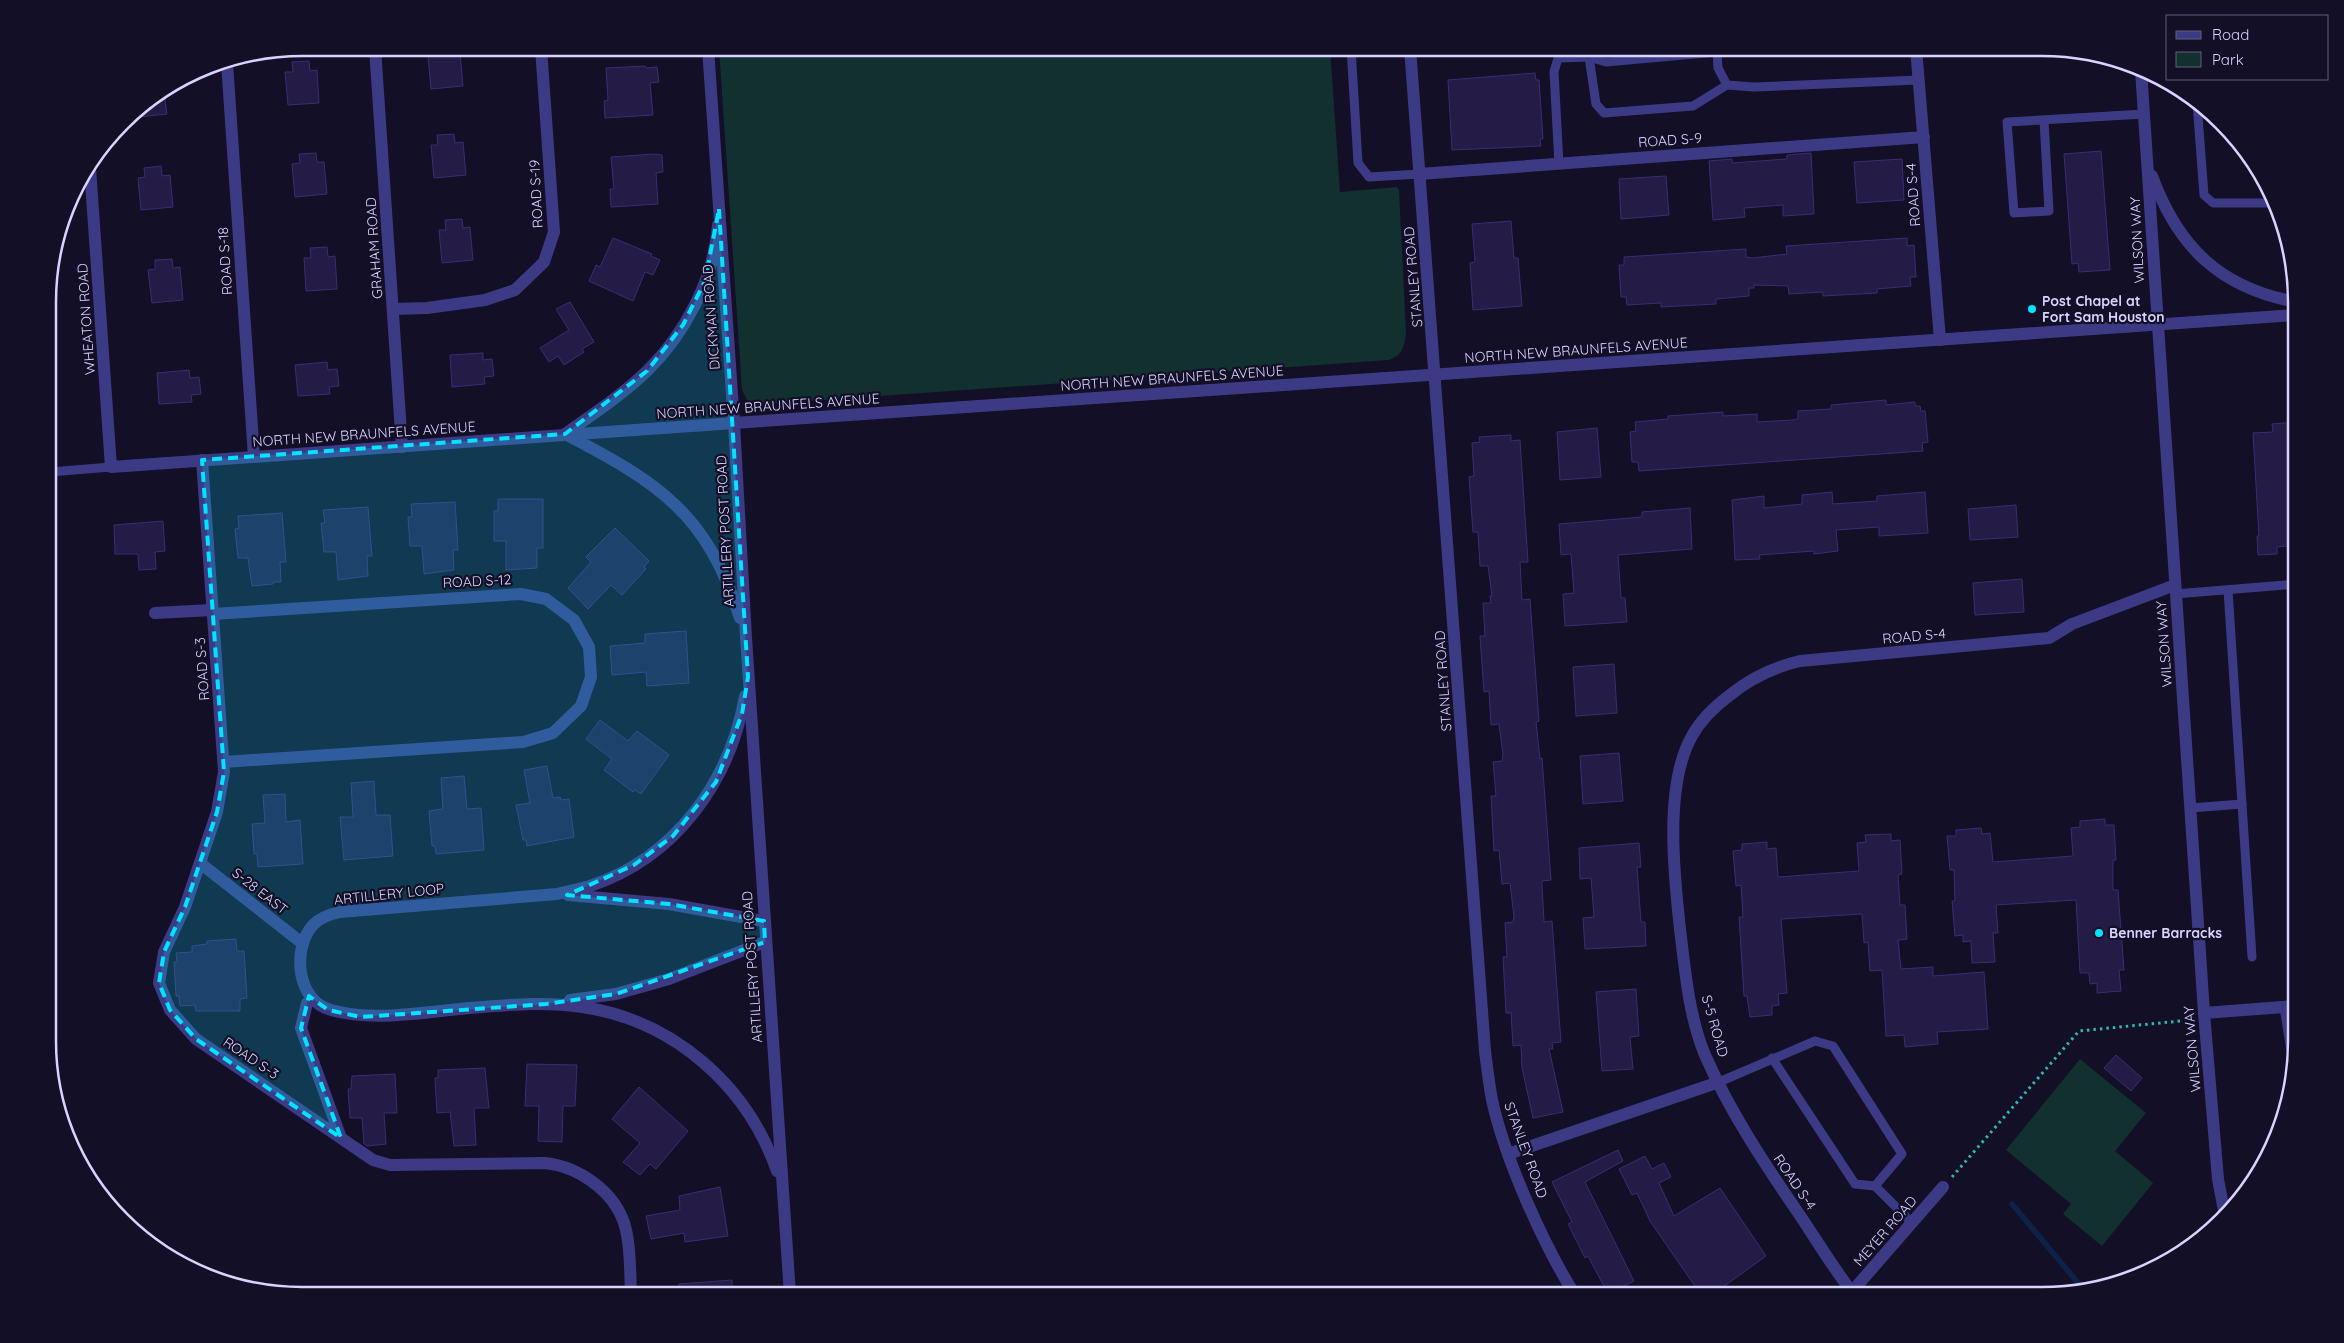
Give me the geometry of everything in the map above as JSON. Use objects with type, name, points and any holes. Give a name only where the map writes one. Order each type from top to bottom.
[{"type":"street","name":"GRAHAM ROAD","points":[[376,56],[402,447]]},
{"type":"street","name":"ROAD S-19","points":[[393,309],[428,308],[485,300],[515,290],[544,262],[554,232],[542,56]]},
{"type":"street","name":"DICKMAN ROAD","points":[[709,56],[734,423]]},
{"type":"street","name":"STANLEY ROAD","points":[[1411,56],[1436,374],[1485,1051],[1492,1100],[1508,1154],[1531,1209],[1571,1287]]},
{"type":"street","name":"ROAD S-4","points":[[1916,56],[1940,340]]},
{"type":"street","name":"ROAD S-18","points":[[227,68],[254,457]]},
{"type":"street","name":"WILSON WAY","points":[[2142,78],[2157,325],[2204,1013],[2218,1179],[2224,1206]]},
{"type":"street","name":"ROAD S-9","points":[[1419,174],[1924,137]]},
{"type":"street","points":[[2147,165],[2168,215],[2188,244],[2214,269],[2245,287],[2288,301]]},
{"type":"street","name":"WHEATON ROAD","points":[[91,177],[111,467]]},
{"type":"street","name":"DICKMAN ROAD","points":[[565,434],[607,404],[647,371],[683,325],[705,281],[717,233],[719,209]]},
{"type":"street","name":"NORTH NEW BRAUNFELS AVENUE","points":[[111,467],[2288,316]]},
{"type":"street","name":"ARTILLERY POST ROAD","points":[[734,423],[765,942],[789,1287]]},
{"type":"street","name":"ARTILLERY POST ROAD","points":[[565,434],[646,479],[681,509],[710,546],[721,566],[746,637]]},
{"type":"street","name":"ROAD S-3","points":[[202,460],[224,772],[217,812],[185,907],[164,952],[159,983],[170,1010],[196,1039],[373,1160],[390,1165],[545,1163],[555,1164],[589,1178],[615,1204],[626,1230],[630,1287]]},
{"type":"street","name":"ROAD S-4","points":[[1684,755],[1692,737],[1704,718],[1719,703],[1746,682],[1783,665],[1800,661],[2050,638],[2072,624],[2175,590]]},
{"type":"street","name":"ROAD S-12","points":[[213,612],[521,594],[546,599],[574,620],[589,647],[591,677],[581,706],[553,733],[523,742],[224,762]]},
{"type":"street","points":[[155,613],[213,612]]},
{"type":"street","name":"ARTILLERY LOOP","points":[[313,999],[304,982],[299,953],[314,924],[328,915],[340,912],[557,894],[590,886],[634,865],[673,836],[703,802],[727,760],[736,738],[748,676]]},
{"type":"street","name":"S-5 ROAD","points":[[1684,755],[1678,781],[1673,825],[1678,909],[1686,977],[1695,1018],[1704,1054],[1719,1082]]},
{"type":"street","name":"S-28 EAST","points":[[200,862],[302,944]]},
{"type":"street","points":[[557,894],[669,904],[764,921]]},
{"type":"street","points":[[341,1138],[301,1028],[307,1004],[313,999],[328,1010],[361,1016],[546,1004],[625,992],[669,979],[765,942]]},
{"type":"street","points":[[546,1004],[582,1007],[608,1012],[632,1019],[678,1042],[713,1070],[746,1109],[771,1154],[782,1186]]},
{"type":"street","points":[[2204,1013],[2288,1007]]},
{"type":"street","name":"ROAD S-4","points":[[1719,1082],[1751,1144],[1847,1287]]},
{"type":"street","points":[[1508,1154],[1719,1082]]},
{"type":"street","name":"MEYER ROAD","points":[[1858,1287],[1944,1186]]},
{"type":"lane","points":[[1351,56],[1358,163],[1369,176],[1419,174]]},
{"type":"lane","points":[[1558,164],[1554,72],[1558,58],[1589,57],[1606,62],[1662,56]]},
{"type":"lane","points":[[1719,56],[1718,68],[1728,86]]},
{"type":"lane","points":[[1589,57],[1596,104],[1604,113],[1693,106],[1728,86],[1754,88],[1918,80]]},
{"type":"lane","points":[[2198,112],[2204,195],[2213,203],[2266,203]]},
{"type":"lane","points":[[2044,120],[2049,211],[2014,213],[2007,122],[2144,114]]},
{"type":"lane","name":"NORTH NEW BRAUNFELS AVENUE","points":[[56,472],[111,467]]},
{"type":"lane","points":[[2175,590],[2228,590],[2288,585]]},
{"type":"lane","points":[[2228,590],[2252,957]]},
{"type":"lane","points":[[2190,808],[2242,804]]},
{"type":"lane","points":[[1719,1082],[1772,1058],[1815,1042],[1833,1046],[1902,1154],[1875,1186]]},
{"type":"lane","points":[[1772,1058],[1855,1184],[1875,1186],[1912,1223]]},
{"type":"path","points":[[1944,1186],[2079,1030],[2180,1021],[2204,1013]]},
{"type":"highlighted area","points":[[719,209],[748,677],[742,714],[716,782],[673,836],[634,865],[567,895],[669,904],[764,921],[765,942],[616,994],[546,1004],[361,1017],[328,1010],[309,996],[301,1028],[341,1138],[196,1039],[170,1010],[159,983],[164,952],[185,907],[217,812],[224,772],[202,460],[565,434],[647,371],[683,325],[705,281]]},
{"type":"green space","points":[[720,56],[1331,56],[1340,192],[1397,187],[1399,190],[1406,333],[1402,350],[1397,356],[1389,360],[753,405],[747,400],[742,390]]},
{"type":"green space","points":[[2080,1059],[2146,1113],[2115,1151],[2153,1183],[2102,1246],[2063,1214],[2071,1204],[2006,1150]]},
{"type":"building","points":[[428,56],[460,56],[463,86],[431,89]]},
{"type":"building","points":[[309,61],[310,71],[317,70],[319,103],[288,105],[285,72],[293,72],[292,62]]},
{"type":"building","points":[[645,66],[646,68],[657,67],[659,82],[650,83],[653,115],[605,118],[604,101],[608,100],[606,68]]},
{"type":"building","points":[[1535,73],[1536,80],[1539,80],[1543,139],[1540,139],[1541,146],[1452,150],[1448,80]]},
{"type":"building","points":[[165,99],[167,114],[140,117]]},
{"type":"building","points":[[454,134],[455,143],[463,142],[466,175],[434,178],[431,145],[438,145],[437,135]]},
{"type":"building","points":[[2101,151],[2110,270],[2079,272],[2078,263],[2072,264],[2064,154]]},
{"type":"building","points":[[316,153],[317,162],[324,162],[327,194],[295,197],[292,164],[300,163],[299,154]]},
{"type":"building","points":[[1811,153],[1814,214],[1783,216],[1783,205],[1744,208],[1745,217],[1713,220],[1709,161],[1732,159],[1732,163],[1787,159],[1787,155]]},
{"type":"building","points":[[662,155],[663,172],[656,173],[658,204],[611,207],[610,189],[614,189],[611,157]]},
{"type":"building","points":[[1902,159],[1904,200],[1857,203],[1854,162]]},
{"type":"building","points":[[161,166],[162,176],[170,175],[173,207],[141,210],[138,178],[145,177],[144,168]]},
{"type":"building","points":[[1666,176],[1669,215],[1621,219],[1619,179]]},
{"type":"building","points":[[462,219],[463,228],[470,227],[473,260],[442,263],[439,230],[446,230],[445,220]]},
{"type":"building","points":[[1511,221],[1514,258],[1518,258],[1522,306],[1473,310],[1470,263],[1475,262],[1472,224]]},
{"type":"building","points":[[613,238],[652,254],[651,256],[660,260],[653,275],[645,272],[633,301],[589,281],[596,265],[600,267]]},
{"type":"building","points":[[1907,238],[1907,246],[1914,245],[1916,277],[1910,277],[1911,286],[1877,289],[1877,293],[1823,296],[1823,292],[1789,294],[1788,286],[1754,285],[1754,288],[1749,288],[1749,296],[1716,299],[1716,304],[1661,307],[1661,303],[1627,305],[1626,297],[1621,297],[1619,265],[1624,265],[1624,257],[1746,249],[1746,257],[1752,258],[1787,254],[1786,246]]},
{"type":"building","points":[[327,247],[328,257],[335,256],[337,289],[306,291],[304,258],[311,258],[310,248]]},
{"type":"building","points":[[172,259],[173,268],[180,267],[183,300],[152,303],[148,270],[155,269],[155,260]]},
{"type":"building","points":[[570,302],[594,342],[582,349],[584,352],[564,365],[558,356],[549,362],[540,348],[569,330],[556,309]]},
{"type":"building","points":[[483,353],[483,360],[492,359],[494,376],[484,377],[485,384],[452,387],[450,355]]},
{"type":"building","points":[[327,362],[328,370],[337,369],[339,386],[329,387],[330,394],[298,396],[295,365]]},
{"type":"building","points":[[189,370],[190,378],[199,377],[201,394],[191,395],[192,402],[159,404],[157,373]]},
{"type":"building","points":[[1886,400],[1886,405],[1915,402],[1915,406],[1920,406],[1921,411],[1925,411],[1928,442],[1922,443],[1923,451],[1639,471],[1638,462],[1632,462],[1630,432],[1636,431],[1635,422],[1668,419],[1668,416],[1723,412],[1723,416],[1757,414],[1757,422],[1792,420],[1798,419],[1798,411],[1831,409],[1831,405]]},
{"type":"building","points":[[2288,423],[2288,546],[2277,547],[2277,554],[2258,555],[2257,536],[2259,536],[2253,433],[2273,432],[2272,424]]},
{"type":"building","points":[[1597,428],[1601,477],[1560,480],[1557,432]]},
{"type":"building","points":[[1511,435],[1511,441],[1520,440],[1528,562],[1520,562],[1522,600],[1530,599],[1539,721],[1536,722],[1540,759],[1542,758],[1551,880],[1542,881],[1544,922],[1552,921],[1561,1042],[1552,1043],[1553,1049],[1549,1049],[1563,1112],[1533,1118],[1522,1068],[1521,1045],[1513,1046],[1511,1013],[1506,1013],[1503,957],[1507,957],[1505,923],[1513,922],[1514,917],[1510,883],[1502,884],[1499,850],[1494,851],[1491,796],[1496,796],[1493,762],[1502,761],[1503,755],[1499,724],[1491,725],[1489,691],[1484,692],[1480,636],[1485,636],[1483,603],[1491,603],[1490,596],[1492,596],[1488,566],[1480,566],[1478,532],[1473,532],[1469,477],[1474,476],[1472,443],[1480,442],[1479,437]]},
{"type":"building","points":[[1832,492],[1833,504],[1877,501],[1877,496],[1925,492],[1928,533],[1879,536],[1879,527],[1836,530],[1838,551],[1814,554],[1814,551],[1759,555],[1760,559],[1735,560],[1732,500],[1764,496],[1764,508],[1802,504],[1802,495]]},
{"type":"building","points":[[498,499],[543,499],[543,548],[537,548],[537,568],[506,570],[506,541],[494,541],[494,511],[498,511]]},
{"type":"building","points":[[455,502],[458,550],[453,550],[454,570],[424,574],[422,546],[410,546],[408,517],[412,517],[411,504]]},
{"type":"building","points":[[2016,505],[2018,537],[1970,540],[1968,509]]},
{"type":"building","points":[[368,507],[372,556],[367,556],[368,576],[338,580],[336,552],[324,552],[321,523],[325,523],[323,510]]},
{"type":"building","points":[[1690,508],[1692,549],[1618,555],[1621,598],[1625,598],[1627,622],[1565,626],[1563,594],[1574,593],[1571,554],[1561,555],[1559,524],[1642,517],[1642,512]]},
{"type":"building","points":[[282,513],[286,562],[280,562],[281,582],[252,586],[248,558],[238,558],[235,529],[239,528],[238,516]]},
{"type":"building","points":[[163,521],[165,551],[155,552],[156,569],[139,570],[138,554],[115,554],[114,525]]},
{"type":"building","points":[[615,528],[649,561],[644,567],[646,569],[622,595],[611,585],[588,609],[568,588],[591,562],[586,557]]},
{"type":"building","points":[[2022,579],[2024,612],[1975,615],[1973,583]]},
{"type":"building","points":[[686,631],[689,683],[647,686],[646,672],[612,675],[610,646],[645,643],[645,634]]},
{"type":"building","points":[[1614,664],[1617,713],[1576,716],[1573,667]]},
{"type":"building","points":[[600,720],[628,741],[637,731],[669,755],[641,794],[635,790],[633,792],[604,770],[612,759],[586,739]]},
{"type":"building","points":[[1619,753],[1623,801],[1583,804],[1580,756]]},
{"type":"building","points":[[547,766],[553,798],[569,799],[574,837],[527,846],[526,840],[523,840],[516,805],[530,803],[524,770]]},
{"type":"building","points":[[464,776],[467,809],[481,808],[484,850],[436,854],[435,846],[432,846],[429,811],[443,809],[441,778]]},
{"type":"building","points":[[374,781],[376,815],[390,815],[393,856],[344,860],[340,817],[353,817],[351,783]]},
{"type":"building","points":[[285,794],[286,822],[300,820],[303,864],[258,867],[257,854],[254,854],[252,824],[265,823],[263,795]]},
{"type":"building","points":[[2105,819],[2105,825],[2114,825],[2116,860],[2113,860],[2113,890],[2118,890],[2124,970],[2119,970],[2121,991],[2097,993],[2097,983],[2090,984],[2089,973],[2080,973],[2076,900],[1996,905],[1998,933],[1993,933],[1995,962],[1972,963],[1971,941],[1963,942],[1963,935],[1955,936],[1952,901],[1955,901],[1954,870],[1950,870],[1947,836],[1956,836],[1956,830],[1981,828],[1982,834],[1990,833],[1993,862],[2073,856],[2071,828],[2080,827],[2080,821]]},
{"type":"building","points":[[1891,834],[1891,841],[1900,840],[1902,874],[1898,875],[1900,905],[1905,905],[1907,939],[1898,940],[1901,969],[1933,967],[1933,976],[1984,972],[1988,1029],[1937,1032],[1938,1044],[1905,1047],[1904,1035],[1886,1036],[1882,970],[1870,971],[1868,942],[1864,943],[1862,914],[1781,919],[1787,993],[1778,994],[1779,1005],[1772,1006],[1772,1015],[1750,1017],[1747,996],[1744,996],[1739,917],[1743,917],[1741,885],[1736,886],[1733,851],[1742,850],[1742,844],[1767,842],[1767,849],[1776,848],[1778,877],[1859,871],[1857,843],[1866,842],[1865,835]]},
{"type":"building","points":[[1639,843],[1641,867],[1637,867],[1641,922],[1645,922],[1646,946],[1585,949],[1583,918],[1594,917],[1591,878],[1580,879],[1579,848]]},
{"type":"building","points":[[236,939],[237,951],[244,951],[247,998],[240,999],[240,1011],[196,1011],[195,1005],[180,1006],[179,996],[176,996],[174,962],[177,962],[176,953],[192,952],[192,946],[207,944],[207,941]]},
{"type":"building","points":[[1636,989],[1639,1036],[1630,1037],[1633,1069],[1602,1071],[1596,992]]},
{"type":"building","points":[[2116,1055],[2142,1078],[2131,1091],[2104,1068]]},
{"type":"building","points":[[527,1064],[577,1065],[575,1106],[563,1106],[562,1142],[538,1141],[539,1106],[525,1106]]},
{"type":"building","points":[[485,1068],[489,1108],[474,1108],[476,1145],[454,1146],[450,1112],[437,1113],[435,1078],[438,1078],[438,1070]]},
{"type":"building","points":[[395,1074],[397,1113],[384,1113],[386,1144],[367,1146],[364,1144],[362,1118],[350,1118],[348,1089],[351,1089],[352,1076]]},
{"type":"building","points":[[639,1087],[688,1131],[656,1169],[650,1164],[640,1175],[623,1162],[640,1143],[612,1119]]},
{"type":"building","points":[[1618,1150],[1623,1161],[1585,1182],[1634,1281],[1622,1287],[1604,1287],[1588,1256],[1585,1258],[1568,1224],[1572,1222],[1552,1182]]},
{"type":"building","points":[[1645,1156],[1652,1169],[1664,1163],[1671,1177],[1659,1183],[1674,1216],[1720,1188],[1766,1256],[1723,1287],[1695,1287],[1650,1221],[1637,1193],[1632,1195],[1619,1169]]},
{"type":"building","points":[[720,1187],[728,1236],[685,1242],[684,1233],[651,1239],[646,1216],[680,1210],[679,1196]]},
{"type":"building","points":[[732,1280],[732,1287],[679,1287],[679,1284]]},
{"type":"waterway","points":[[2012,1204],[2079,1284]]},
{"type":"place","name":"Post Chapel at Fort Sam Houston","points":[[2032,309]]},
{"type":"place","name":"Benner Barracks","points":[[2099,933]]}]
